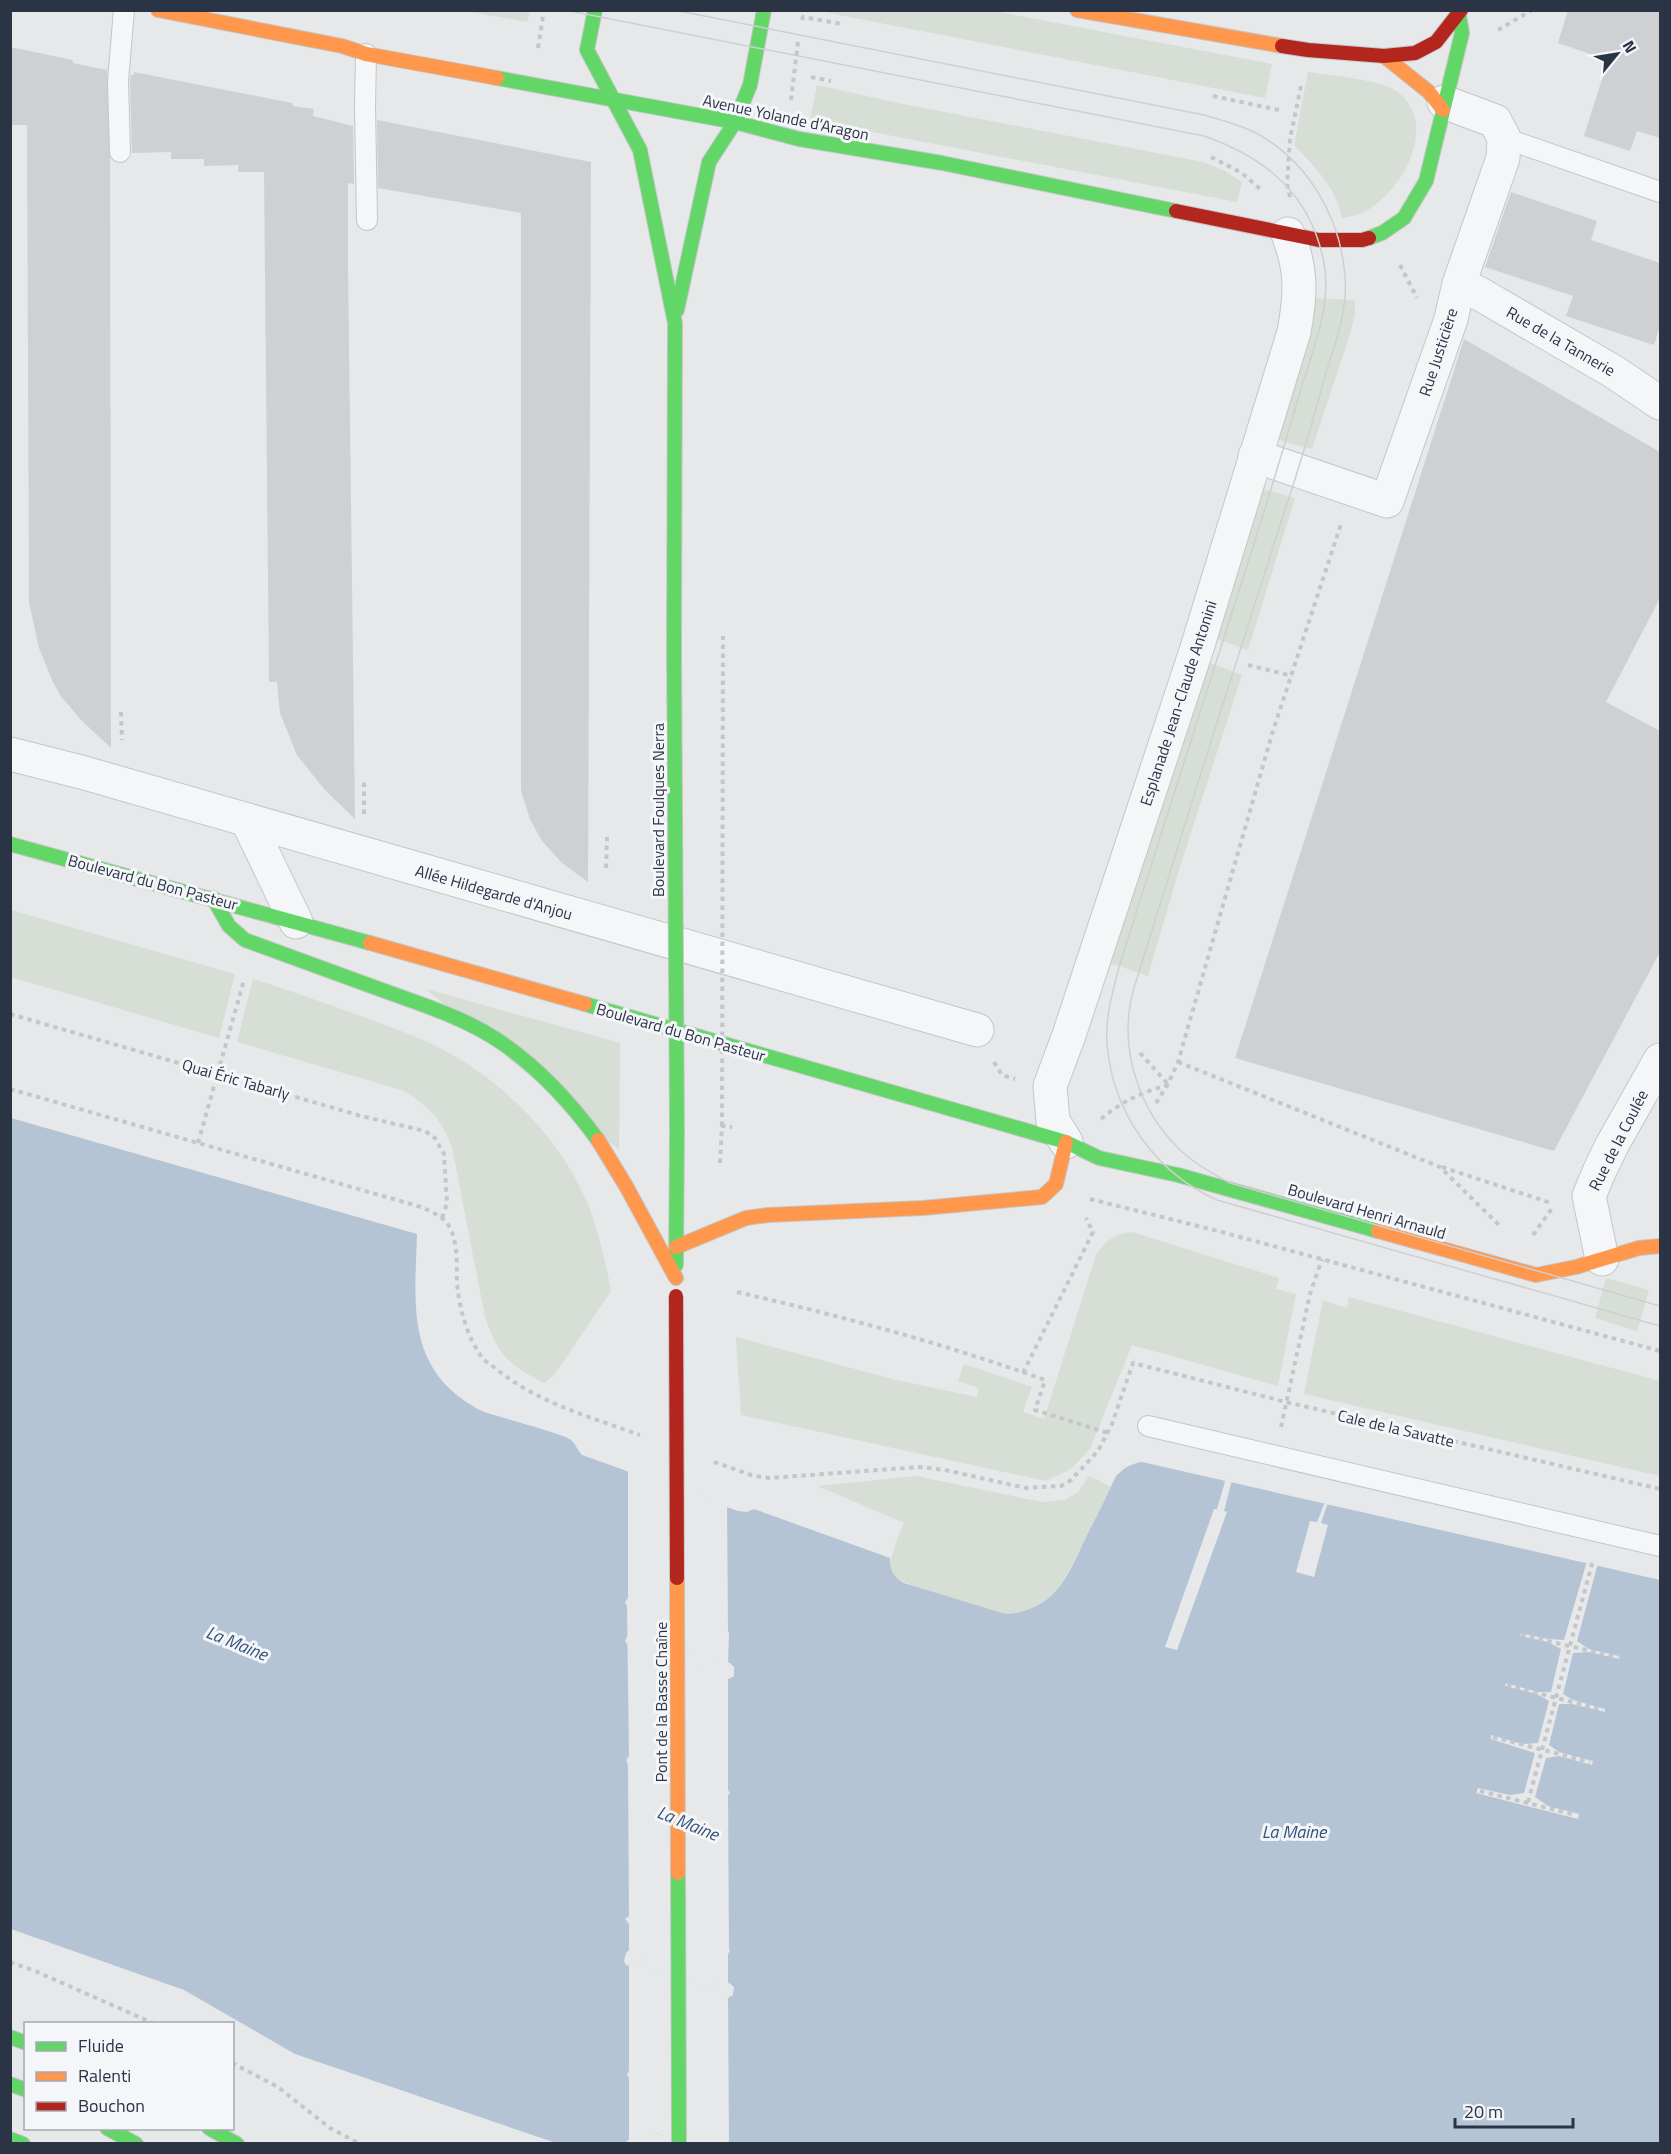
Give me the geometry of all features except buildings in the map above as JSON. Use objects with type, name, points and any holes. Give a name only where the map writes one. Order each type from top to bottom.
[{"type":"main road","name":"Avenue Yolande d’Aragon","points":[[158,10],[342,45],[366,54],[735,122],[799,139],[942,164],[1294,243],[1318,240],[1362,240],[1382,233],[1404,218],[1426,181],[1444,106]]},
{"type":"main road","name":"Boulevard Foulques Nerra","points":[[595,10],[587,50],[640,150],[675,323],[676,1296]]},
{"type":"main road","name":"Boulevard Foulques Nerra","points":[[675,323],[709,162],[735,122],[750,85],[764,10]]},
{"type":"main road","points":[[1077,10],[1308,50],[1384,56],[1415,53],[1436,42],[1460,13]]},
{"type":"main road","points":[[1444,106],[1462,33],[1460,13]]},
{"type":"main road","points":[[1384,56],[1444,106]]},
{"type":"main road","name":"Boulevard du Bon Pasteur","points":[[10,844],[213,898],[1066,1142]]},
{"type":"main road","points":[[213,898],[229,926],[245,940],[438,1010],[492,1036],[518,1054],[567,1101],[590,1130],[615,1168],[676,1278]]},
{"type":"main road","points":[[676,1247],[746,1218],[923,1208],[1042,1197],[1056,1184],[1066,1142]]},
{"type":"main road","name":"Boulevard Henri Arnauld","points":[[1066,1142],[1099,1158],[1178,1175],[1536,1275],[1576,1267],[1639,1248],[1660,1246]]},
{"type":"main road","name":"Pont de la Basse Chaîne","points":[[676,1296],[679,2144]]},
{"type":"main road","name":"Pont de la Basse Chaîne","points":[[679,2106],[687,2144]]},
{"type":"main road","points":[[110,2130],[136,2144]]},
{"type":"main road","points":[[212,2130],[237,2144]]},
{"type":"main road","points":[[10,2139],[23,2144]]},
{"type":"street","points":[[1444,106],[1495,121],[1504,138]]},
{"type":"street","name":"Rue Justicière","points":[[1255,456],[1387,501],[1503,158],[1504,138]]},
{"type":"street","name":"Esplanade Jean-Claude Antonini","points":[[1066,1142],[1053,1121],[1050,1086],[1197,648],[1294,332],[1298,308],[1294,243]]},
{"type":"street","name":"Rue de la Tannerie","points":[[1459,284],[1480,294],[1654,398]]},
{"type":"street","name":"Allée Hildegarde d'Anjou","points":[[10,754],[92,775],[976,1030]]},
{"type":"street","points":[[247,820],[296,922]]},
{"type":"street","name":"Rue de la Coulée","points":[[1602,1259],[1589,1196],[1608,1154],[1660,1060]]},
{"type":"lane","points":[[120,152],[118,81],[124,10]]},
{"type":"lane","points":[[366,54],[364,107],[367,220]]},
{"type":"lane","points":[[1504,138],[1660,192]]},
{"type":"lane","points":[[1148,1426],[1660,1546]]},
{"type":"path","points":[[821,20],[842,24]]},
{"type":"path","points":[[1294,243],[1287,185],[1290,139],[1308,50]]},
{"type":"path","points":[[811,77],[831,81]]},
{"type":"path","points":[[1213,96],[1279,110]]},
{"type":"path","points":[[1211,157],[1242,173],[1260,189]]},
{"type":"path","points":[[1414,308],[1418,297]]},
{"type":"path","points":[[1156,1103],[1178,1062],[1272,734],[1353,490]]},
{"type":"path","points":[[720,1163],[722,1133],[723,636]]},
{"type":"path","points":[[1248,665],[1292,676]]},
{"type":"path","points":[[121,712],[122,740]]},
{"type":"path","points":[[364,779],[364,814]]},
{"type":"path","points":[[606,868],[607,837]]},
{"type":"path","points":[[198,1143],[244,980]]},
{"type":"path","name":"Quai Éric Tabarly","points":[[10,1014],[362,1116],[425,1131],[441,1145],[445,1163],[447,1203],[442,1218]]},
{"type":"path","points":[[1140,1053],[1168,1084]]},
{"type":"path","points":[[1178,1062],[1440,1167],[1549,1201]]},
{"type":"path","points":[[1094,1124],[1121,1103],[1168,1084]]},
{"type":"path","points":[[10,1089],[422,1207],[442,1218],[450,1227],[456,1245],[458,1291],[464,1317],[471,1338],[482,1357],[517,1385],[543,1399],[647,1438]]},
{"type":"path","points":[[722,1125],[732,1127]]},
{"type":"path","points":[[713,1133],[722,1133]]},
{"type":"path","points":[[1440,1167],[1501,1227]]},
{"type":"path","points":[[1090,1199],[1322,1259],[1660,1351]]},
{"type":"path","points":[[1530,1237],[1536,1233],[1554,1205],[1561,1210]]},
{"type":"path","points":[[1023,1372],[1093,1232],[1086,1218]]},
{"type":"path","points":[[1281,1424],[1310,1294],[1322,1259]]},
{"type":"path","points":[[708,1460],[754,1476],[769,1478],[920,1467],[945,1470],[1026,1488],[1045,1488],[1062,1486],[1071,1480],[1098,1451],[1108,1433],[1035,1410],[1045,1380],[960,1352],[799,1306],[737,1292]]},
{"type":"path","name":"Cale de la Savatte","points":[[1108,1433],[1133,1363],[1286,1402],[1660,1489]]},
{"type":"path","points":[[1528,1802],[1595,1552]]},
{"type":"path","points":[[1521,1635],[1618,1658]]},
{"type":"path","points":[[1507,1685],[1603,1710]]},
{"type":"path","points":[[1493,1737],[1590,1762]]},
{"type":"path","points":[[1480,1791],[1576,1815]]},
{"type":"path","points":[[10,1962],[150,2022]]},
{"type":"path","points":[[234,2063],[278,2087],[330,2128],[360,2144]]},
{"type":"shaded area","points":[[530,10],[527,22],[465,11]]},
{"type":"shaded area","points":[[829,10],[994,11],[1272,64],[1265,98],[829,13]]},
{"type":"shaded area","points":[[1308,72],[1365,80],[1386,86],[1407,101],[1414,116],[1416,133],[1413,150],[1406,167],[1397,183],[1385,197],[1365,211],[1342,218],[1330,187],[1317,169],[1294,145]]},
{"type":"shaded area","points":[[817,85],[893,102],[1203,162],[1223,170],[1242,182],[1237,202],[810,120]]},
{"type":"shaded area","points":[[1313,298],[1355,300],[1355,314],[1312,449],[1275,439]]},
{"type":"shaded area","points":[[1260,488],[1295,498],[1248,650],[1212,637]]},
{"type":"shaded area","points":[[1205,661],[1242,675],[1178,873],[1148,976],[1107,962]]},
{"type":"shaded area","points":[[11,910],[235,974],[219,1038],[11,977]]},
{"type":"shaded area","points":[[253,979],[387,1026],[447,1052],[477,1071],[518,1104],[553,1144],[581,1188],[591,1212],[611,1291],[555,1374],[544,1383],[506,1358],[490,1330],[485,1317],[452,1147],[433,1113],[420,1101],[402,1090],[237,1042]]},
{"type":"shaded area","points":[[426,989],[620,1043],[619,1150]]},
{"type":"shaded area","points":[[1132,1232],[1279,1278],[1276,1289],[1296,1294],[1278,1386],[1132,1345],[1090,1449],[1071,1469],[1046,1481],[741,1415],[736,1337],[896,1380],[977,1397],[979,1388],[958,1381],[964,1364],[1032,1387],[1023,1412],[1044,1419],[1096,1255],[1111,1239]]},
{"type":"shaded area","points":[[1606,1278],[1649,1290],[1637,1331],[1595,1318]]},
{"type":"shaded area","points":[[1349,1297],[1660,1381],[1660,1476],[1304,1394],[1323,1300],[1347,1308]]},
{"type":"shaded area","points":[[916,1476],[1042,1502],[1064,1500],[1078,1492],[1089,1476],[1111,1487],[1058,1588],[1035,1608],[1010,1615],[949,1598],[912,1585],[893,1575],[891,1564],[894,1549],[904,1523],[818,1486]]},
{"type":"water","name":"La Maine","points":[[11,1118],[417,1234],[416,1309],[419,1332],[426,1354],[437,1374],[453,1392],[476,1408],[567,1438],[582,1455],[738,1511],[747,1512],[754,1509],[890,1558],[893,1573],[904,1583],[1002,1613],[1016,1613],[1037,1606],[1056,1590],[1070,1570],[1116,1476],[1128,1467],[1142,1462],[1660,1580],[1660,2143],[697,2144],[643,2130],[624,2143],[556,2143],[295,2054],[184,1990],[11,1929]],"holes":[[[630,1630],[730,1663],[734,1667],[734,1676],[729,1679],[628,1645],[625,1641]],[[629,1950],[729,1983],[734,1987],[733,1995],[728,1998],[626,1965],[624,1961]]]},
{"type":"pier","points":[[628,1468],[727,1503],[728,1665],[631,1634],[628,1641],[728,1675],[730,1951],[728,1954],[728,1986],[629,1954],[629,1924],[625,1919],[629,1916],[628,1765],[626,1760],[629,1756],[627,1606],[625,1602],[628,1598]]},
{"type":"pier","points":[[1226,1478],[1232,1480],[1224,1511],[1227,1512],[1177,1650],[1165,1647],[1214,1509],[1217,1509]]},
{"type":"pier","points":[[1325,1502],[1328,1502],[1321,1523],[1328,1525],[1314,1577],[1296,1572],[1310,1521],[1317,1522]]},
{"type":"pier","points":[[1587,1561],[1598,1563],[1577,1641],[1589,1649],[1619,1656],[1619,1659],[1589,1652],[1573,1653],[1563,1694],[1573,1700],[1605,1709],[1605,1712],[1572,1704],[1559,1704],[1549,1745],[1559,1752],[1593,1761],[1592,1765],[1559,1756],[1546,1758],[1535,1797],[1548,1806],[1579,1814],[1578,1819],[1476,1793],[1478,1788],[1510,1795],[1524,1793],[1535,1753],[1491,1739],[1491,1735],[1522,1744],[1538,1743],[1549,1701],[1537,1694],[1505,1686],[1506,1683],[1538,1692],[1551,1692],[1561,1649],[1548,1642],[1520,1636],[1521,1633],[1564,1640]]},
{"type":"pier","points":[[629,1962],[728,1995],[729,2143],[687,2144],[656,2133],[644,2133],[629,2142],[629,2078],[627,2074],[629,2071]]},
{"type":"tram line","points":[[565,10],[1204,136],[1248,156],[1283,182],[1309,218],[1318,239],[1326,279],[1323,311],[1316,343],[1254,544],[1119,967],[1107,1024],[1107,1043],[1117,1092],[1127,1115],[1156,1156],[1194,1188],[1217,1200],[1660,1326]]},
{"type":"tram line","points":[[674,10],[1204,115],[1254,132],[1290,158],[1305,175],[1318,193],[1337,233],[1345,277],[1343,314],[1299,466],[1133,990],[1128,1027],[1129,1048],[1139,1088],[1148,1108],[1172,1142],[1197,1164],[1230,1183],[1660,1306]]},
{"type":"traffic: fast","points":[[595,10],[587,50],[640,150],[675,323],[674,647]]},
{"type":"traffic: fast","points":[[677,310],[709,162],[735,122],[750,85],[764,10]]},
{"type":"traffic: fast","points":[[1369,238],[1382,233],[1404,218],[1426,181],[1462,33],[1459,15]]},
{"type":"traffic: fast","points":[[497,78],[735,122],[799,139],[942,163],[1176,211]]},
{"type":"traffic: fast","points":[[674,647],[677,1132]]},
{"type":"traffic: fast","points":[[10,844],[370,943]]},
{"type":"traffic: fast","points":[[213,898],[229,926],[245,940],[428,1007],[488,1034],[542,1075],[566,1100],[598,1140]]},
{"type":"traffic: fast","points":[[585,1004],[1066,1142],[1099,1158],[1178,1175],[1378,1231]]},
{"type":"traffic: fast","points":[[676,1265],[677,1132]]},
{"type":"traffic: fast","points":[[678,1873],[679,2144]]},
{"type":"traffic: fast","points":[[10,2037],[24,2042]]},
{"type":"traffic: fast","points":[[10,2084],[24,2089]]},
{"type":"traffic: fast","points":[[111,2130],[136,2144]]},
{"type":"traffic: fast","points":[[212,2130],[237,2144]]},
{"type":"traffic: fast","points":[[10,2139],[23,2144]]},
{"type":"traffic: slow","points":[[158,10],[342,46],[366,54],[497,78]]},
{"type":"traffic: slow","points":[[1077,10],[1282,46]]},
{"type":"traffic: slow","points":[[1384,56],[1429,92],[1443,110]]},
{"type":"traffic: slow","points":[[370,943],[585,1004]]},
{"type":"traffic: slow","points":[[598,1140],[676,1278]]},
{"type":"traffic: slow","points":[[676,1247],[746,1218],[923,1208],[1042,1197],[1056,1184],[1066,1142]]},
{"type":"traffic: slow","points":[[1378,1231],[1536,1275],[1576,1267],[1639,1248],[1660,1246]]},
{"type":"traffic: slow","points":[[677,1578],[678,1873]]},
{"type":"traffic: jam","points":[[1282,46],[1384,56],[1415,53],[1436,42],[1461,10]]},
{"type":"traffic: jam","points":[[1176,211],[1319,240],[1369,238]]},
{"type":"traffic: jam","points":[[676,1296],[677,1578]]}]
